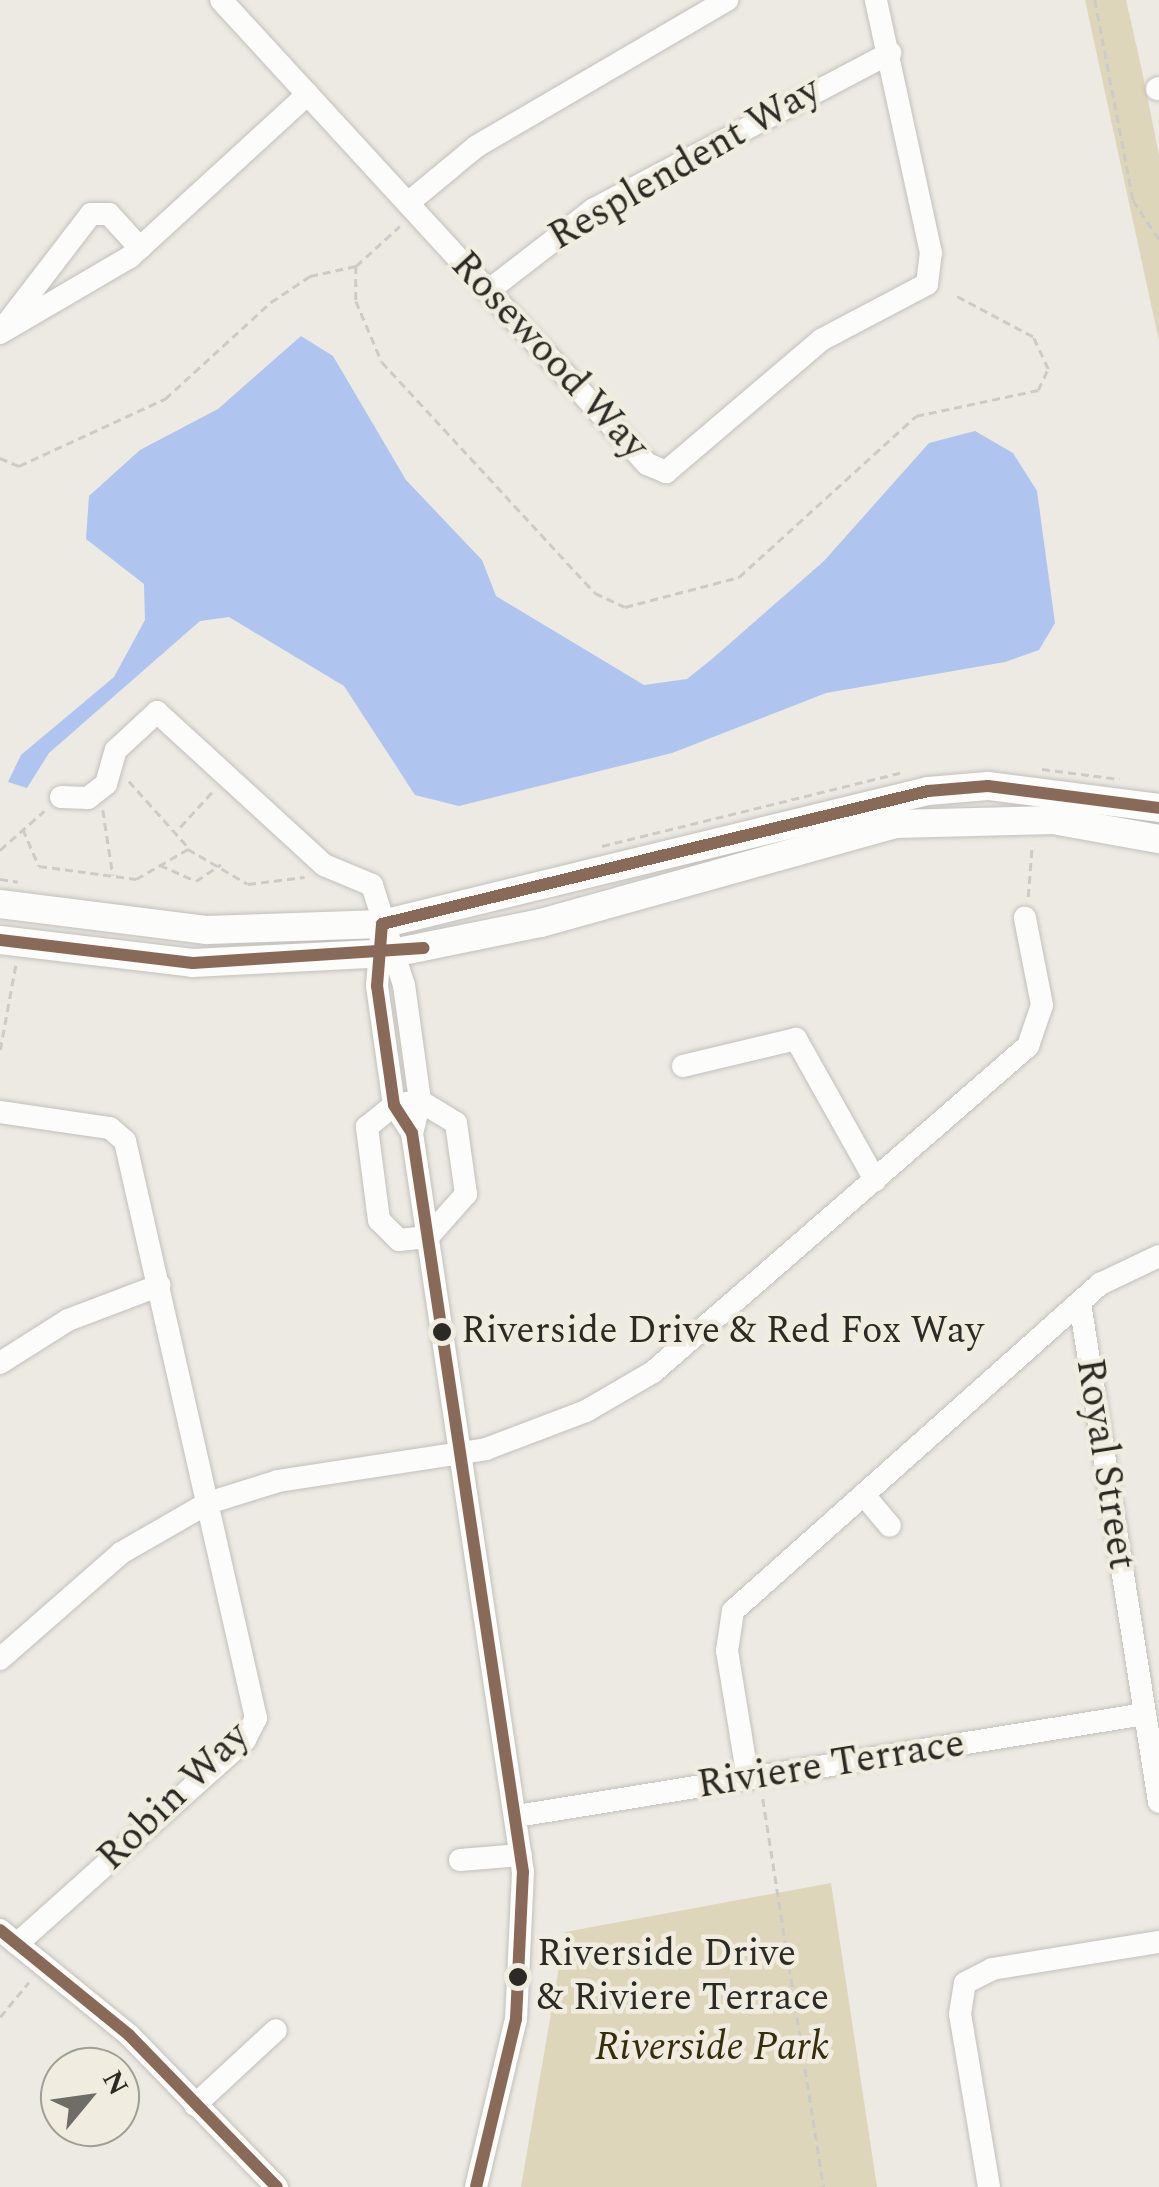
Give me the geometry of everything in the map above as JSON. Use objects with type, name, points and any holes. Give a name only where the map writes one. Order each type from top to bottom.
[{"type":"main road","points":[[0,904],[207,930],[382,924],[928,791],[988,786],[1159,808]]},
{"type":"main road","points":[[8,950],[193,963],[386,954],[541,923],[896,824],[1053,820],[1159,839]]},
{"type":"street","name":"Rosewood Way","points":[[221,0],[308,94],[404,214],[488,291],[646,464],[666,472],[684,464],[821,340],[927,284],[931,254],[876,0]]},
{"type":"street","points":[[404,214],[477,146],[727,0]]},
{"type":"street","name":"Resplendent Way","points":[[488,291],[594,209],[890,54]]},
{"type":"street","points":[[0,333],[76,296],[140,248],[308,94]]},
{"type":"street","points":[[0,333],[91,214],[109,214],[140,248]]},
{"type":"street","points":[[61,797],[99,789],[112,764],[157,712],[319,861],[372,885],[386,954],[394,1104],[412,1133]]},
{"type":"street","points":[[0,1659],[121,1553],[208,1503],[278,1481],[464,1454],[558,1424],[634,1384],[875,1180],[1036,1035],[1042,1005],[1025,918]]},
{"type":"street","points":[[386,954],[420,1101],[412,1133],[464,1454],[521,1855],[516,2018],[476,2187]]},
{"type":"street","points":[[683,1066],[796,1038],[875,1180]]},
{"type":"street","points":[[420,1101],[456,1123],[466,1194],[428,1237],[390,1238],[379,1220],[365,1138],[370,1120],[394,1104],[420,1101]]},
{"type":"street","name":"Robin Way","points":[[0,1112],[120,1134],[160,1285],[256,1703],[253,1730],[9,1937]]},
{"type":"street","points":[[754,1784],[726,1626],[864,1496],[1080,1303],[1112,1276],[1159,1256]]},
{"type":"street","points":[[0,1363],[68,1320],[160,1285]]},
{"type":"street","name":"Royal Street","points":[[1080,1303],[1159,1802]]},
{"type":"street","points":[[864,1496],[890,1526]]},
{"type":"street","name":"Riviere Terrace","points":[[518,1816],[754,1784],[1145,1714]]},
{"type":"street","points":[[460,1860],[521,1855]]},
{"type":"street","points":[[9,1937],[129,2035],[277,2187]]},
{"type":"street","points":[[989,2187],[960,2014],[965,1983],[992,1969],[1159,1942]]},
{"type":"street","points":[[196,2105],[276,2030]]},
{"type":"path","points":[[1094,0],[1133,200],[1159,239]]},
{"type":"path","points":[[0,458],[20,466],[165,400],[270,302],[310,276],[356,266],[404,214]]},
{"type":"path","points":[[112,764],[179,828],[190,850],[221,864],[248,884],[301,880],[319,861]]},
{"type":"path","points":[[179,828],[226,776]]},
{"type":"path","points":[[99,789],[113,877]]},
{"type":"path","points":[[0,850],[61,797]]},
{"type":"path","points":[[24,829],[38,866],[113,877],[136,879],[190,850]]},
{"type":"path","points":[[1025,918],[1032,839]]},
{"type":"path","points":[[159,864],[187,881],[221,864]]},
{"type":"path","points":[[0,879],[27,884]]},
{"type":"path","points":[[0,1050],[8,950]]},
{"type":"path","points":[[754,1784],[780,1895],[800,2074],[824,2187]]},
{"type":"path","points":[[0,2017],[33,1977]]},
{"type":"green space","points":[[1085,0],[1126,0],[1141,66],[1159,155],[1159,341]]},
{"type":"green space","name":"Riverside Park","points":[[831,1883],[877,2187],[521,2187],[565,1932]]},
{"type":"water","points":[[301,336],[333,356],[406,480],[482,560],[496,596],[644,685],[687,679],[824,561],[929,443],[975,431],[1013,453],[1037,491],[1055,623],[1039,650],[1005,662],[826,693],[672,753],[459,806],[415,795],[344,686],[229,617],[200,621],[49,753],[27,788],[8,782],[21,755],[114,677],[145,620],[144,584],[86,539],[89,496],[140,450],[218,409]]},
{"type":"transit line","points":[[476,2187],[516,2019],[523,1872],[412,1133],[394,1105],[377,986],[382,924],[928,791],[988,786],[1159,808]]},
{"type":"transit line","points":[[0,940],[193,963],[424,948]]},
{"type":"transit line","points":[[0,1930],[129,2035],[277,2187]]},
{"type":"place","name":"Riverside Drive & Red Fox Way","points":[[442,1332]]},
{"type":"place","name":"Riverside Drive & Riviere Terrace","points":[[518,1977]]}]
